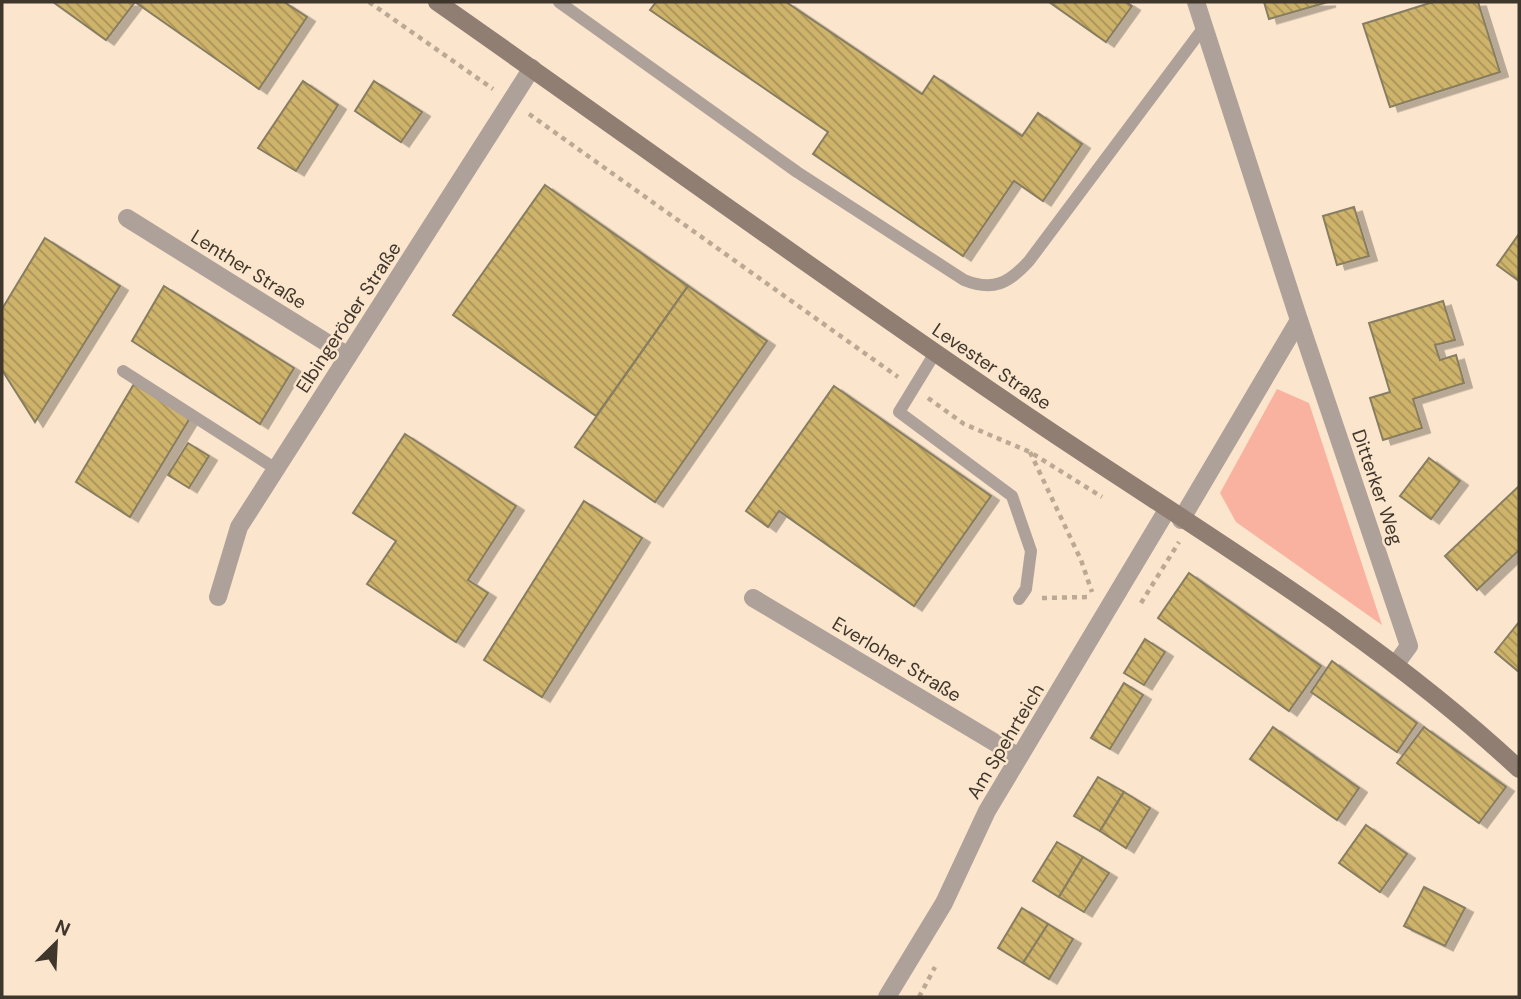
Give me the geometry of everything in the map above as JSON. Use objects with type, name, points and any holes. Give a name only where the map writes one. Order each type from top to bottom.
[{"type":"street","name":"Levester Straße","points":[[438,2],[935,353],[1281,584],[1465,719],[1519,769]]},
{"type":"street","name":"Ditterker Weg","points":[[1196,2],[1409,646],[1395,666]]},
{"type":"street","name":"Elbingeröder Straße","points":[[218,597],[239,527],[532,68]]},
{"type":"street","name":"Lenther Straße","points":[[127,218],[348,356]]},
{"type":"street","points":[[1174,515],[1299,320]]},
{"type":"street","name":"Am Spehrteich","points":[[887,997],[944,903],[988,811],[1019,757],[1156,530],[1174,515]]},
{"type":"street","name":"Everloher Straße","points":[[753,598],[1019,757]]},
{"type":"lane","points":[[559,2],[797,172],[964,281],[981,287],[1010,278],[1029,261],[1204,27]]},
{"type":"lane","points":[[935,353],[899,412],[1012,496],[1031,551],[1026,589],[1020,599]]},
{"type":"lane","points":[[123,371],[276,469]]},
{"type":"path","points":[[369,2],[964,424],[1030,452],[1110,501]]},
{"type":"path","points":[[1020,599],[1094,597],[1081,560],[1030,452]]},
{"type":"path","points":[[1110,608],[1130,621],[1179,542],[1156,530]]},
{"type":"path","points":[[919,997],[940,958]]},
{"type":"shaded area","points":[[1277,389],[1309,403],[1382,625],[1236,522],[1220,493]]},
{"type":"building","points":[[53,2],[135,2],[106,40]]},
{"type":"building","points":[[135,2],[284,2],[307,17],[259,89]]},
{"type":"building","points":[[656,2],[786,2],[922,94],[934,76],[1022,136],[1038,113],[1082,144],[1043,201],[1014,181],[963,256],[813,154],[828,132],[650,10]]},
{"type":"building","points":[[1049,2],[1126,2],[1132,6],[1106,42]]},
{"type":"building","points":[[1264,2],[1328,2],[1269,19]]},
{"type":"building","points":[[1433,2],[1478,2],[1500,72],[1390,107],[1363,24]]},
{"type":"building","points":[[303,81],[338,105],[296,171],[258,148]]},
{"type":"building","points":[[374,81],[422,112],[401,142],[355,111]]},
{"type":"building","points":[[545,185],[688,286],[596,416],[453,315]]},
{"type":"building","points":[[1354,207],[1369,256],[1337,265],[1323,216]]},
{"type":"building","points":[[1519,234],[1519,281],[1497,265]]},
{"type":"building","points":[[45,238],[120,286],[35,422],[2,370],[2,309]]},
{"type":"building","points":[[164,286],[294,368],[260,424],[132,341]]},
{"type":"building","points":[[688,286],[767,341],[655,502],[575,447]]},
{"type":"building","points":[[1443,301],[1455,340],[1435,345],[1440,360],[1456,355],[1464,383],[1413,399],[1422,428],[1383,440],[1370,398],[1390,392],[1369,323]]},
{"type":"building","points":[[134,384],[190,418],[130,517],[76,482]]},
{"type":"building","points":[[834,386],[991,496],[914,606],[779,511],[768,527],[746,511]]},
{"type":"building","points":[[405,434],[516,506],[468,580],[488,593],[456,642],[367,584],[396,541],[353,513]]},
{"type":"building","points":[[188,443],[209,456],[189,488],[168,475]]},
{"type":"building","points":[[1429,458],[1460,481],[1431,519],[1400,496]]},
{"type":"building","points":[[1519,486],[1519,550],[1477,590],[1445,556]]},
{"type":"building","points":[[584,501],[642,538],[542,697],[484,660]]},
{"type":"building","points":[[1189,573],[1321,666],[1289,711],[1158,618]]},
{"type":"building","points":[[1519,622],[1519,672],[1495,652]]},
{"type":"building","points":[[1145,639],[1165,652],[1144,685],[1124,673]]},
{"type":"building","points":[[1332,661],[1417,723],[1397,752],[1311,692]]},
{"type":"building","points":[[1124,683],[1143,695],[1110,749],[1091,738]]},
{"type":"building","points":[[1273,727],[1359,788],[1337,820],[1250,759]]},
{"type":"building","points":[[1424,727],[1506,787],[1479,823],[1397,763]]},
{"type":"building","points":[[1098,777],[1124,792],[1100,831],[1074,816]]},
{"type":"building","points":[[1124,792],[1150,808],[1126,848],[1100,831]]},
{"type":"building","points":[[1366,825],[1407,854],[1380,892],[1339,863]]},
{"type":"building","points":[[1057,842],[1083,857],[1059,897],[1033,881]]},
{"type":"building","points":[[1083,857],[1109,873],[1084,912],[1059,897]]},
{"type":"building","points":[[1424,887],[1465,908],[1445,946],[1404,926]]},
{"type":"building","points":[[1022,908],[1048,924],[1023,963],[998,948]]},
{"type":"building","points":[[1048,924],[1073,939],[1049,979],[1023,963]]}]
